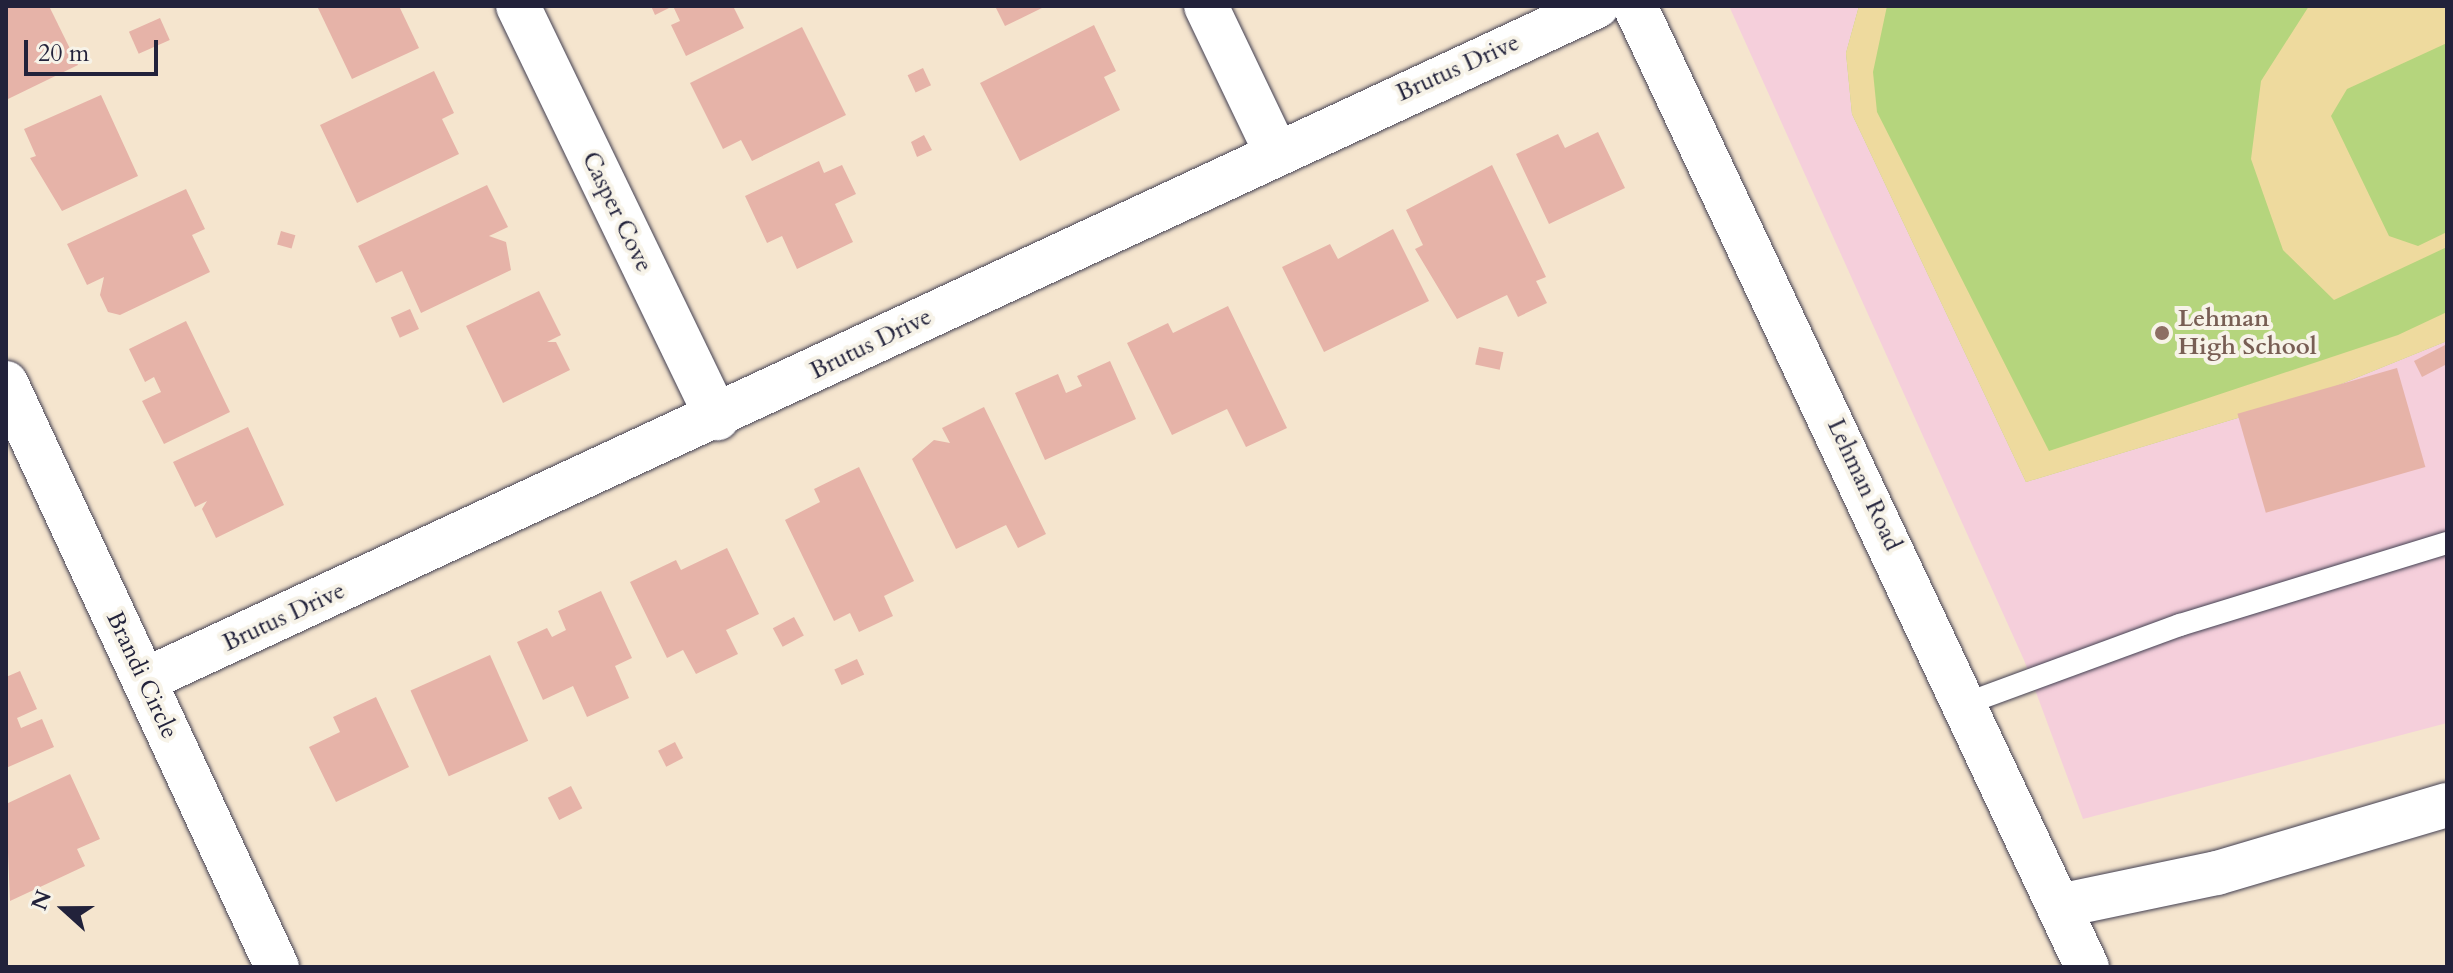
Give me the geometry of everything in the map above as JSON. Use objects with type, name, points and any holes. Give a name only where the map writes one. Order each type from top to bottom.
[{"type":"street","name":"Casper Cove","points":[[518,6],[717,418]]},
{"type":"street","points":[[1206,6],[1275,150]]},
{"type":"street","name":"Brutus Drive","points":[[145,680],[717,418],[1275,150],[1597,6]]},
{"type":"street","name":"Lehman Road","points":[[1635,6],[2087,967]]},
{"type":"street","name":"Brandi Circle","points":[[6,383],[277,967]]},
{"type":"street","points":[[2059,906],[2217,873],[2447,805]]},
{"type":"lane","points":[[1965,704],[2180,625],[2447,543]]},
{"type":"shaded area","name":"Lehman High School","points":[[1729,6],[2447,6],[2447,723],[2083,819],[2024,660]]},
{"type":"green space","points":[[1859,6],[2447,6],[2447,341],[2314,395],[2026,482],[1852,114],[1846,53]]},
{"type":"sand","points":[[1859,6],[1887,6],[1873,72],[1877,112],[2049,451],[2398,335],[2447,312],[2447,341],[2314,395],[2026,482],[1852,114],[1846,53]]},
{"type":"sand","points":[[2309,6],[2447,6],[2447,43],[2347,89],[2331,116],[2389,236],[2418,246],[2447,232],[2447,247],[2334,300],[2283,250],[2251,159],[2261,81]]},
{"type":"building","points":[[6,6],[49,6],[78,65],[8,99]]},
{"type":"building","points":[[317,6],[399,6],[419,48],[352,79]]},
{"type":"building","points":[[651,6],[673,6],[655,15]]},
{"type":"building","points":[[673,6],[733,6],[744,28],[686,56],[671,25],[680,21]]},
{"type":"building","points":[[995,6],[1046,6],[1005,26]]},
{"type":"building","points":[[160,18],[170,40],[139,54],[129,32]]},
{"type":"building","points":[[1094,25],[1116,71],[1104,77],[1120,110],[1020,161],[980,83]]},
{"type":"building","points":[[802,27],[846,115],[752,161],[741,140],[723,149],[690,83]]},
{"type":"building","points":[[923,68],[931,85],[916,92],[908,75]]},
{"type":"building","points":[[434,71],[454,113],[442,119],[459,154],[357,203],[320,125]]},
{"type":"building","points":[[101,95],[138,176],[62,211],[30,158],[36,156],[24,129]]},
{"type":"building","points":[[1598,132],[1625,188],[1549,224],[1516,154],[1558,134],[1565,148]]},
{"type":"building","points":[[924,135],[932,150],[917,157],[911,142]]},
{"type":"building","points":[[819,161],[824,173],[842,165],[856,194],[835,204],[853,242],[797,269],[782,236],[767,243],[745,196]]},
{"type":"building","points":[[1492,165],[1546,277],[1536,281],[1547,303],[1518,317],[1507,295],[1457,319],[1415,249],[1423,245],[1406,210]]},
{"type":"building","points":[[487,185],[508,227],[489,236],[506,242],[511,270],[421,313],[402,271],[376,283],[358,246]]},
{"type":"building","points":[[186,189],[205,229],[192,235],[210,272],[120,315],[108,312],[100,295],[104,277],[87,285],[67,244]]},
{"type":"building","points":[[1393,229],[1429,301],[1324,352],[1282,267],[1330,244],[1338,259]]},
{"type":"building","points":[[281,231],[295,235],[292,249],[277,244]]},
{"type":"building","points":[[539,291],[561,335],[547,342],[556,342],[570,370],[503,403],[466,326]]},
{"type":"building","points":[[1228,306],[1287,428],[1246,447],[1227,409],[1172,435],[1127,343],[1168,323],[1173,333]]},
{"type":"building","points":[[410,309],[419,329],[400,338],[391,318]]},
{"type":"building","points":[[186,321],[230,412],[164,444],[142,401],[161,392],[154,377],[145,382],[129,349]]},
{"type":"building","points":[[2447,344],[2447,364],[2422,377],[2414,361]]},
{"type":"building","points":[[1479,347],[1503,352],[1500,370],[1475,365]]},
{"type":"building","points":[[1110,361],[1136,419],[1045,460],[1015,393],[1058,374],[1066,393],[1082,386],[1077,376]]},
{"type":"building","points":[[2397,368],[2425,467],[2266,513],[2237,414]]},
{"type":"building","points":[[984,407],[1046,534],[1018,548],[1006,525],[956,549],[912,459],[934,440],[950,443],[942,428]]},
{"type":"building","points":[[248,427],[284,505],[216,538],[202,509],[207,501],[195,507],[173,462]]},
{"type":"building","points":[[859,467],[914,581],[884,596],[893,616],[859,632],[850,613],[834,621],[785,520],[820,502],[814,489]]},
{"type":"building","points":[[727,548],[759,614],[726,630],[738,654],[696,674],[683,650],[667,658],[630,582],[676,560],[681,570]]},
{"type":"building","points":[[601,591],[632,658],[615,666],[629,698],[587,717],[573,686],[543,700],[517,642],[547,628],[552,637],[566,630],[558,611]]},
{"type":"building","points":[[794,617],[804,636],[783,647],[773,628]]},
{"type":"building","points":[[490,655],[528,741],[449,776],[411,690]]},
{"type":"building","points":[[857,659],[864,674],[842,685],[834,670]]},
{"type":"building","points":[[20,671],[37,709],[17,718],[21,728],[42,719],[54,747],[6,768],[6,677]]},
{"type":"building","points":[[376,697],[409,767],[336,802],[309,747],[340,732],[333,717]]},
{"type":"building","points":[[675,742],[683,758],[666,767],[658,751]]},
{"type":"building","points":[[70,774],[100,839],[77,849],[85,866],[10,901],[6,804]]},
{"type":"building","points":[[571,786],[582,808],[559,820],[548,798]]},
{"type":"place","name":"Lehman High School","points":[[2162,333]]}]
